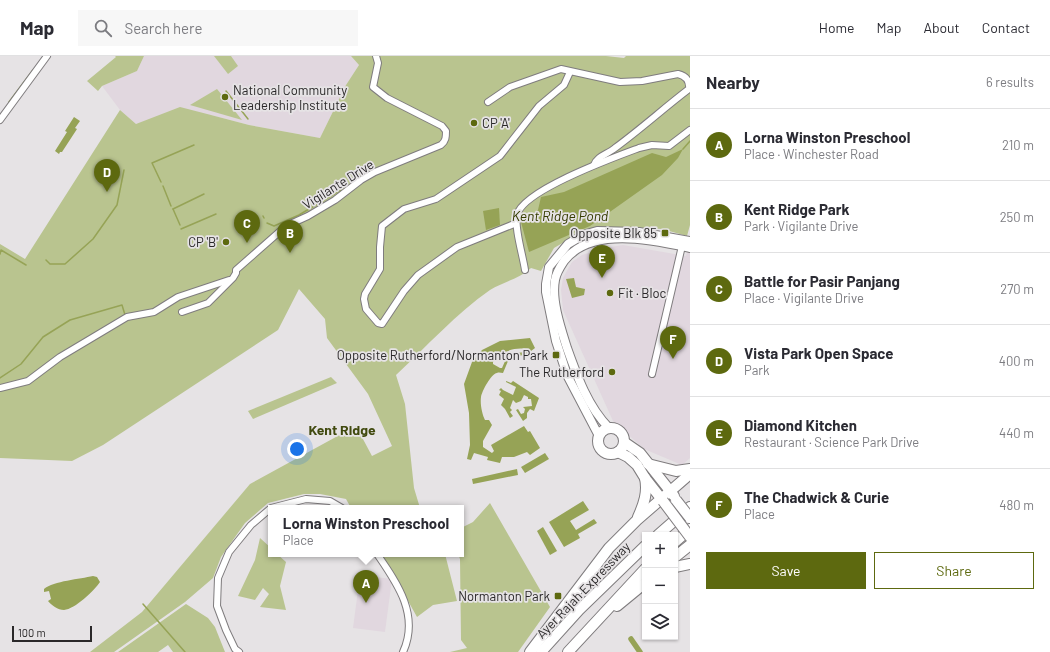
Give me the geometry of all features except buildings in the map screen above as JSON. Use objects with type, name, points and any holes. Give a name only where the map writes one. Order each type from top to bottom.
[{"type":"highway","points":[[618,452],[622,448],[624,442],[619,431],[609,428],[601,432],[598,440],[602,450],[612,453],[618,452],[628,457],[637,465],[645,478],[690,537]]},
{"type":"highway","points":[[624,442],[640,453],[690,518]]},
{"type":"highway","points":[[648,464],[676,471],[690,469]]},
{"type":"highway","points":[[530,652],[609,548],[637,520],[663,500],[690,474]]},
{"type":"highway","points":[[637,520],[643,507],[646,494],[647,488],[645,478]]},
{"type":"highway","points":[[661,532],[690,507]]},
{"type":"highway","points":[[678,539],[690,529]]},
{"type":"highway","points":[[678,555],[690,545]]},
{"type":"highway","name":"Ayer Rajah Expressway","points":[[541,652],[579,610],[642,549]]},
{"type":"highway","points":[[678,566],[690,564]]},
{"type":"highway","points":[[568,652],[642,572]]},
{"type":"highway","points":[[588,629],[642,586]]},
{"type":"main road","points":[[599,436],[567,375],[556,341],[546,292],[546,284],[550,267],[568,244],[583,235],[597,232],[639,232],[690,242]]},
{"type":"main road","points":[[609,428],[600,417],[586,394],[575,371],[564,339],[555,300],[554,281],[556,273],[568,256],[578,248],[593,241],[610,238],[650,240],[686,247]]},
{"type":"street","points":[[0,120],[47,56]]},
{"type":"street","name":"Vigilante Drive","points":[[230,280],[245,260],[286,226],[308,216],[335,200],[361,180],[375,172],[444,143],[446,131],[439,124],[387,98],[373,87],[378,63],[376,56]]},
{"type":"street","points":[[488,102],[510,87],[561,69],[620,82],[642,81],[678,74],[685,77],[689,82],[689,89],[638,131],[612,151],[598,159],[594,165]]},
{"type":"street","points":[[514,224],[458,247],[418,275],[404,291],[382,324],[378,323],[366,309],[364,299],[365,294],[380,269],[382,226],[404,209],[436,199],[500,156],[539,106],[564,85],[570,72]]},
{"type":"street","points":[[525,270],[516,223],[518,210],[525,203],[565,178],[594,165],[639,148],[652,145],[669,146],[690,130]]},
{"type":"street","points":[[652,374],[678,262],[686,247]]},
{"type":"street","points":[[182,312],[208,303],[230,280]]},
{"type":"street","points":[[0,388],[28,381],[60,357],[127,317],[154,312],[178,297],[230,280]]},
{"type":"street","points":[[283,505],[306,499],[330,501],[337,505]]},
{"type":"street","points":[[239,652],[235,649],[217,606],[218,578],[229,552],[251,525],[268,511]]},
{"type":"street","points":[[379,557],[397,584],[408,611],[409,633],[403,652]]},
{"type":"shaded area","points":[[115,56],[144,56],[137,71],[102,86],[98,91],[87,81],[116,57]]},
{"type":"shaded area","name":"National Community Leadership Institute","points":[[144,56],[351,56],[359,65],[346,85],[320,138],[249,125],[211,115],[136,124],[120,110],[102,86],[137,71]]},
{"type":"shaded area","points":[[214,56],[231,56],[238,66],[228,74]]},
{"type":"shaded area","points":[[351,56],[606,56],[624,58],[626,56],[690,56],[690,225],[687,236],[662,229],[619,227],[583,231],[554,248],[541,271],[531,268],[521,275],[490,290],[454,320],[396,375],[405,404],[414,488],[419,505],[349,505],[346,499],[320,494],[304,494],[268,503],[245,523],[221,557],[213,578],[185,602],[114,652],[90,652],[142,612],[250,484],[356,426],[372,456],[392,446],[368,394],[327,338],[325,319],[299,289],[278,330],[103,445],[72,461],[0,458],[0,244],[25,259],[120,110],[136,124],[180,107],[249,125],[320,138],[346,85],[359,65]]},
{"type":"shaded area","points":[[217,89],[242,120],[190,105]]},
{"type":"shaded area","points":[[690,237],[690,458],[682,465],[644,449],[613,421],[563,310],[561,290],[563,278],[572,262],[582,255],[605,248],[623,245],[686,256]]},
{"type":"shaded area","points":[[331,377],[337,383],[253,419],[248,411]]},
{"type":"shaded area","points":[[490,503],[550,607],[518,652],[450,652],[467,648],[461,640],[459,557],[464,557],[464,526],[473,522]]},
{"type":"shaded area","points":[[260,538],[268,545],[268,557],[280,557],[286,562],[280,586],[286,610],[260,607],[269,594],[263,588],[255,600],[238,596],[255,560]]},
{"type":"shaded area","points":[[384,557],[446,557],[457,601],[433,605],[417,617]]},
{"type":"shaded area","points":[[360,575],[392,579],[385,632],[353,628]]},
{"type":"shaded area","points":[[186,604],[208,618],[215,627],[225,652],[173,652],[168,645],[158,652],[118,652]]},
{"type":"water","points":[[74,117],[80,121],[75,128],[77,129],[62,152],[59,154],[55,151],[67,132],[65,131]]},
{"type":"water","name":"Kent Ridge Pond","points":[[683,149],[678,158],[662,175],[590,226],[529,252],[521,222],[538,210],[541,197],[564,192],[652,153],[666,157]]},
{"type":"water","points":[[499,208],[500,225],[486,230],[483,211]]},
{"type":"water","points":[[574,278],[576,287],[585,289],[584,295],[572,298],[566,279]]},
{"type":"water","points":[[530,338],[535,348],[527,354],[511,358],[509,356],[516,353],[526,352],[526,349],[512,350],[499,355],[493,362],[493,364],[502,368],[506,359],[508,361],[503,373],[498,373],[492,376],[481,397],[483,415],[485,420],[489,420],[492,425],[483,441],[483,447],[492,453],[494,451],[491,445],[524,426],[528,432],[530,431],[540,448],[530,455],[527,452],[514,457],[502,457],[500,463],[487,460],[488,457],[474,453],[471,460],[467,459],[470,445],[469,413],[464,384],[472,362],[482,350],[500,341]]},
{"type":"water","points":[[506,381],[511,383],[513,381],[539,398],[534,411],[530,409],[527,413],[527,418],[523,421],[516,410],[518,409],[521,414],[524,413],[525,409],[523,407],[532,406],[531,399],[528,399],[528,397],[524,395],[521,401],[516,403],[513,400],[510,408],[512,410],[510,412],[513,416],[510,418],[501,405],[504,399],[499,395],[501,391],[499,390],[501,388],[513,395],[516,387]]},
{"type":"water","points":[[545,453],[549,459],[525,473],[521,467]]},
{"type":"water","points":[[517,469],[518,475],[473,484],[472,479]]},
{"type":"water","points":[[583,501],[589,510],[570,521],[576,530],[594,519],[597,523],[578,534],[580,538],[564,547],[549,522]]},
{"type":"water","points":[[543,527],[557,551],[550,555],[537,531]]},
{"type":"water","points":[[93,576],[97,577],[100,582],[84,599],[68,609],[62,610],[53,606],[48,601],[51,599],[49,591],[44,592],[44,589],[54,584]]},
{"type":"waterway","points":[[9,102],[33,70]]},
{"type":"waterway","points":[[226,91],[248,119]]},
{"type":"waterway","points":[[683,149],[690,141]]},
{"type":"waterway","points":[[161,182],[152,163],[194,145]]},
{"type":"waterway","points":[[46,260],[50,264],[65,264],[93,239],[117,205],[124,170]]},
{"type":"waterway","points":[[163,186],[171,206]]},
{"type":"waterway","points":[[267,223],[274,226],[299,215],[344,188]]},
{"type":"waterway","points":[[173,209],[204,194]]},
{"type":"waterway","points":[[173,209],[180,225]]},
{"type":"waterway","points":[[181,229],[216,214]]},
{"type":"waterway","points":[[0,254],[1,250],[26,265]]},
{"type":"waterway","points":[[0,378],[21,364],[43,337],[70,320],[122,305],[125,315]]},
{"type":"waterway","points":[[143,604],[185,652]]},
{"type":"waterway","points":[[631,639],[640,652]]},
{"type":"place","name":"National Community Leadership Institute","points":[[225,97]]},
{"type":"place","name":"CP 'A'","points":[[474,123]]},
{"type":"place","name":"Vista Park Open Space","points":[[107,192]]},
{"type":"place","name":"Opposite Blk 85","points":[[665,233]]},
{"type":"place","name":"CP 'B'","points":[[226,242]]},
{"type":"place","name":"Battle for Pasir Panjang","points":[[247,243]]},
{"type":"place","name":"Kent Ridge Park","points":[[290,253]]},
{"type":"place","name":"Diamond Kitchen","points":[[602,278]]},
{"type":"place","name":"Fit · Bloc","points":[[610,293]]},
{"type":"place","name":"Opposite Rutherford/Normanton Park","points":[[556,355]]},
{"type":"place","name":"The Chadwick & Curie","points":[[673,359]]},
{"type":"place","name":"The Rutherford","points":[[612,372]]},
{"type":"place","name":"Normanton Park","points":[[558,596]]},
{"type":"place","name":"Lorna Winston Preschool","points":[[366,603]]},
{"type":"district","name":"Kent Ridge","points":[[342,429]]}]
